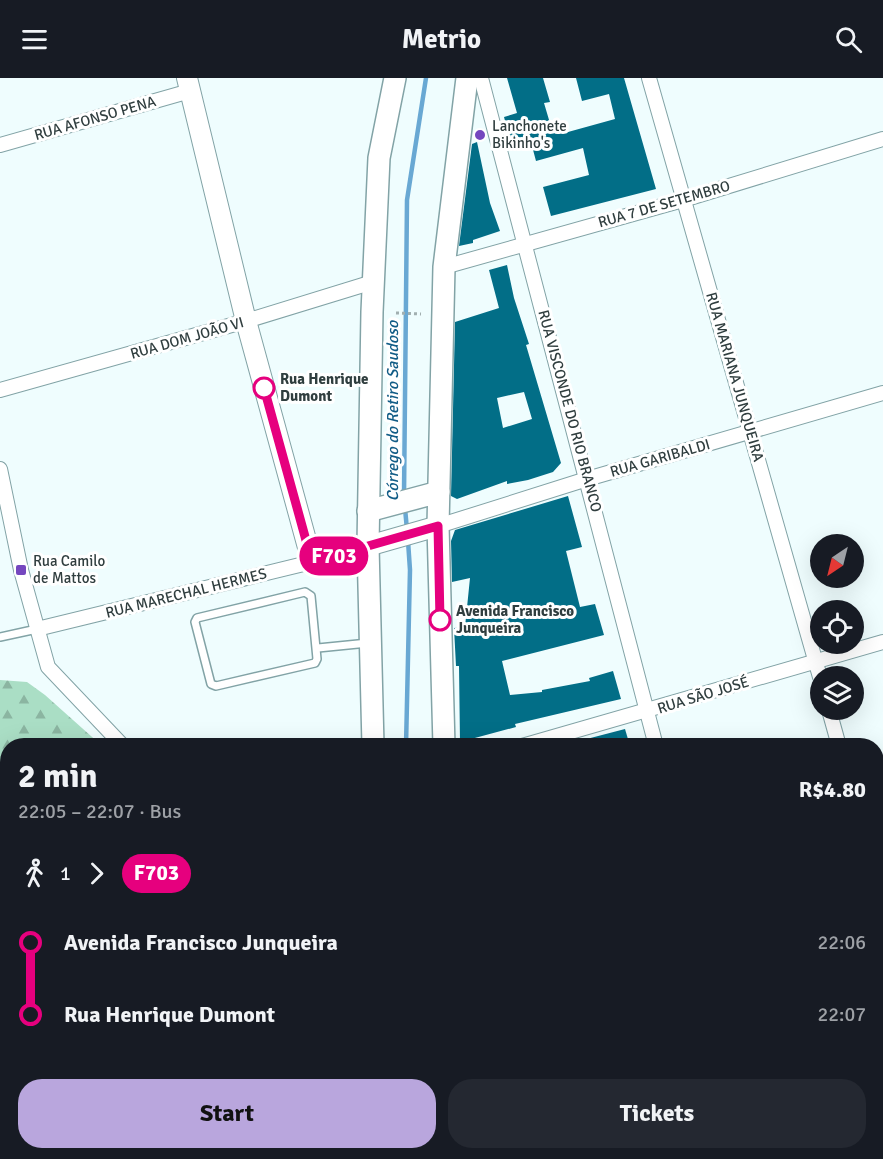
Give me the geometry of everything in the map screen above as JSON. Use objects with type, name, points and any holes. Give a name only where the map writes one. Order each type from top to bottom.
[{"type":"main road","points":[[373,738],[370,642],[377,544],[373,282],[379,158],[395,78]]},
{"type":"main road","points":[[443,738],[429,529],[439,492],[444,267],[467,78]]},
{"type":"main road","points":[[376,509],[439,492]]},
{"type":"street","name":"RUA VISCONDE DO RIO BRANCO","points":[[481,78],[654,738]]},
{"type":"street","name":"RUA MARIANA JUNQUEIRA","points":[[650,78],[817,666]]},
{"type":"street","name":"RUA AFONSO PENA","points":[[0,145],[188,84]]},
{"type":"street","points":[[188,84],[246,321],[312,562]]},
{"type":"street","name":"RUA 7 DE SETEMBRO","points":[[444,267],[525,242],[683,200],[883,139]]},
{"type":"street","name":"RUA DOM JOÃO VI","points":[[0,390],[246,321],[373,282]]},
{"type":"street","name":"RUA GARIBALDI","points":[[429,529],[587,479],[752,433],[883,393]]},
{"type":"street","points":[[0,469],[21,570],[48,667],[115,738]]},
{"type":"street","name":"RUA MARECHAL HERMES","points":[[37,629],[312,562],[429,529]]},
{"type":"street","name":"RUA SÃO JOSÉ","points":[[551,738],[883,642]]},
{"type":"street","points":[[832,720],[837,738]]},
{"type":"lane","points":[[305,592],[311,596],[318,648],[317,659],[311,665],[216,686],[208,681],[195,622],[201,615],[305,592]]},
{"type":"lane","points":[[0,637],[37,629]]},
{"type":"lane","points":[[318,648],[370,642]]},
{"type":"path","points":[[396,313],[421,314]]},
{"type":"green space","points":[[0,680],[27,682],[93,738],[0,738]]},
{"type":"building","points":[[507,78],[543,78],[550,102],[544,103],[552,130],[566,127],[568,132],[615,119],[609,94],[582,101],[576,78],[624,78],[656,189],[551,216],[543,187],[589,175],[583,148],[536,161],[532,146],[513,151],[504,117],[517,113]]},
{"type":"building","points":[[477,142],[490,203],[500,231],[473,240],[473,243],[459,246],[472,144]]},
{"type":"building","points":[[507,265],[514,298],[529,344],[526,345],[561,463],[553,472],[528,480],[507,484],[507,481],[457,499],[451,496],[455,322],[499,308],[489,270]],"holes":[[[524,392],[532,419],[503,428],[497,398]]]},
{"type":"building","points":[[568,496],[582,547],[566,551],[580,607],[595,604],[604,635],[502,661],[510,695],[542,692],[542,690],[590,681],[589,678],[613,671],[621,699],[515,724],[516,727],[475,738],[460,738],[459,666],[456,666],[454,628],[465,627],[470,578],[452,582],[451,541],[455,530]]},
{"type":"building","points":[[625,729],[628,738],[590,738]]},
{"type":"waterway","name":"Córrego do Retiro Saudoso","points":[[404,497],[407,200],[426,78]]},
{"type":"waterway","name":"Córrego do Retiro Saudoso","points":[[405,508],[407,530]]},
{"type":"waterway","name":"Córrego do Retiro Saudoso","points":[[406,738],[410,570],[408,541]]},
{"type":"bus line","name":"F703","points":[[264,388],[312,562],[438,526],[440,620]]},
{"type":"place","name":"Lanchonete Bikinho's","points":[[480,135]]},
{"type":"place","name":"Rua Henrique Dumont","points":[[264,388]]},
{"type":"place","name":"Rua Camilo de Mattos","points":[[21,570]]},
{"type":"place","name":"Avenida Francisco Junqueira","points":[[440,620]]}]
